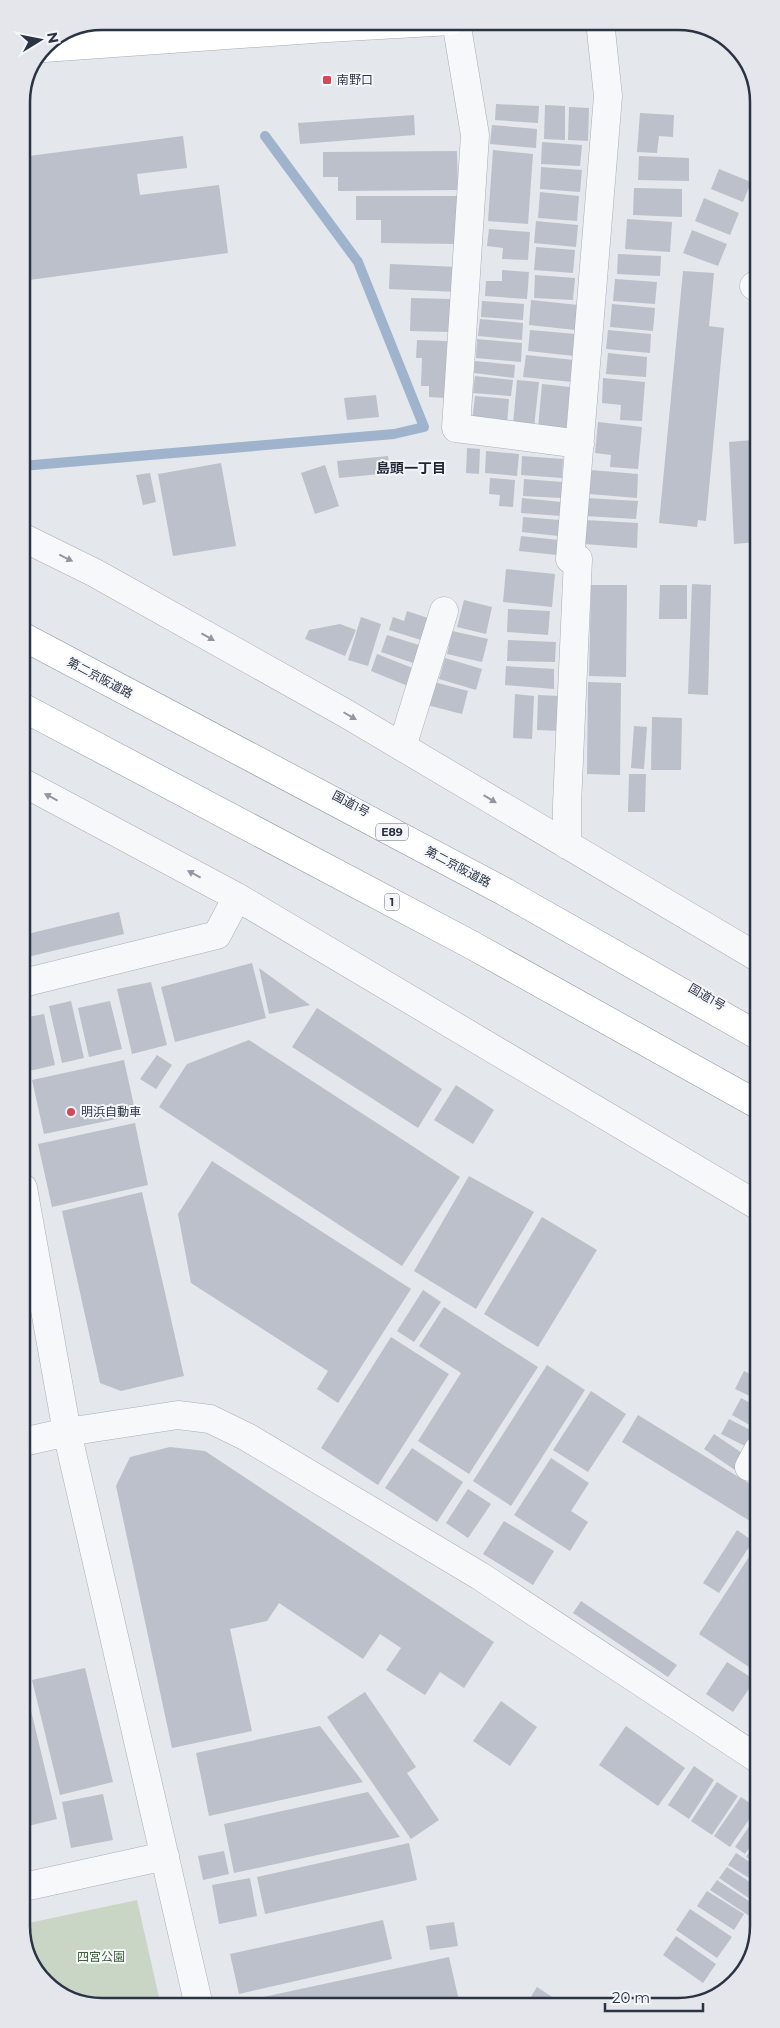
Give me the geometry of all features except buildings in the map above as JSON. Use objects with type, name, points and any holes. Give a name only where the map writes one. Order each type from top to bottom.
[{"type":"main road","points":[[65,47],[299,30]]},
{"type":"main road","name":"国道1号","points":[[30,635],[660,970],[750,1022]]},
{"type":"main road","name":"第二京阪道路","points":[[30,635],[505,892],[750,1031]]},
{"type":"main road","points":[[30,702],[475,937],[750,1090]]},
{"type":"main road","name":"1","points":[[30,711],[470,944],[750,1100]]},
{"type":"street","points":[[458,30],[475,134],[456,428],[580,444]]},
{"type":"street","points":[[567,845],[574,559],[580,444],[608,96],[601,30]]},
{"type":"street","points":[[30,541],[95,573],[402,747],[750,953]]},
{"type":"street","points":[[402,747],[444,611]]},
{"type":"street","points":[[30,786],[237,898],[750,1201]]},
{"type":"street","points":[[30,981],[217,935],[237,898]]},
{"type":"street","points":[[30,1227],[67,1432],[197,1998]]},
{"type":"street","points":[[30,1440],[67,1432],[178,1416],[210,1419],[247,1437],[480,1576],[750,1754]]},
{"type":"street","points":[[30,1887],[165,1856]]},
{"type":"green space","name":"四宮公園","points":[[137,1900],[159,1998],[97,1998],[74,1993],[58,1983],[42,1966],[34,1949],[30,1923]]},
{"type":"waterway","points":[[30,465],[394,434],[424,427],[358,262],[265,136]]},
{"type":"place","name":"南野口","points":[[327,80]]},
{"type":"place","name":"明浜自動車","points":[[71,1112]]},
{"type":"district","name":"島頭一丁目","points":[[411,468]]}]
